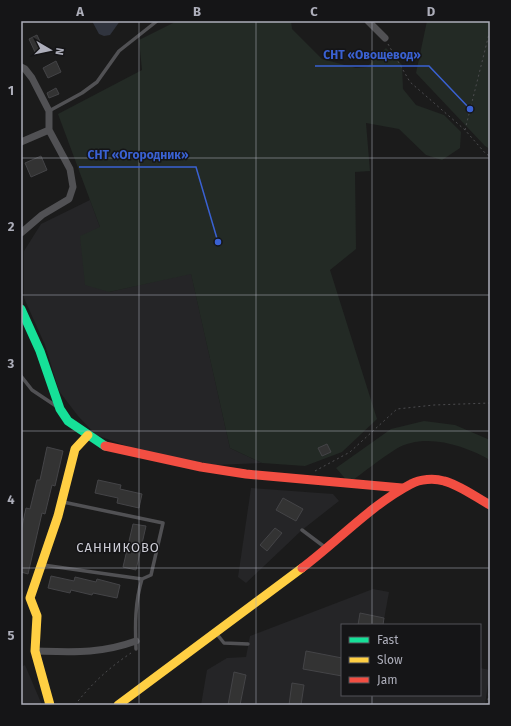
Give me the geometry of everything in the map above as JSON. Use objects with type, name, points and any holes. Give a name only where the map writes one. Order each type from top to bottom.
[{"type":"street","points":[[368,21],[385,38]]},
{"type":"street","points":[[21,67],[25,69],[32,78],[49,111],[49,130],[70,170],[73,187],[70,199],[42,215],[21,233]]},
{"type":"street","points":[[21,142],[49,130]]},
{"type":"street","points":[[21,309],[40,351],[60,409],[68,421],[104,446],[201,467],[246,474],[402,488]]},
{"type":"street","points":[[50,705],[35,650],[37,616],[25,597],[42,565],[62,502],[75,449],[88,434]]},
{"type":"street","points":[[118,705],[327,549],[377,506],[402,488],[412,483],[429,479],[445,481],[490,505]]},
{"type":"street","points":[[35,650],[98,652],[136,641]]},
{"type":"lane","points":[[49,111],[82,93],[97,82],[120,51],[157,21]]},
{"type":"lane","points":[[21,376],[32,390],[60,409]]},
{"type":"lane","points":[[42,565],[142,579],[151,576],[163,523],[62,502]]},
{"type":"lane","points":[[302,530],[327,549]]},
{"type":"lane","points":[[136,649],[135,623],[137,597],[142,579]]},
{"type":"lane","points":[[215,632],[224,643],[248,644]]},
{"type":"path","points":[[466,130],[490,30]]},
{"type":"path","points":[[385,38],[410,82],[466,130],[486,154],[490,156]]},
{"type":"path","points":[[307,480],[316,470],[350,452],[397,409],[434,405],[490,402]]},
{"type":"path","points":[[75,705],[85,692],[112,666],[136,649]]},
{"type":"path","points":[[487,705],[490,689]]},
{"type":"shaded area","points":[[92,21],[120,21],[110,35],[104,36],[99,34]]},
{"type":"shaded area","points":[[177,21],[291,21],[292,29],[322,59],[356,68],[367,67],[386,48],[402,65],[403,89],[416,105],[444,115],[461,132],[460,148],[442,160],[426,155],[399,129],[366,123],[370,171],[355,172],[356,249],[330,270],[377,419],[342,452],[305,466],[262,463],[230,448],[191,274],[109,292],[85,285],[80,236],[100,227],[58,114],[142,70],[139,40]]},
{"type":"shaded area","points":[[427,21],[490,21],[490,149],[485,146],[416,73]]},
{"type":"shaded area","points":[[90,200],[100,227],[109,292],[191,273],[230,448],[262,463],[215,465],[141,451],[96,435],[78,416],[59,391],[45,345],[24,298],[24,251],[41,224]]},
{"type":"shaded area","points":[[424,421],[455,425],[490,440],[490,460],[456,445],[444,442],[419,441],[396,449],[349,483],[336,468],[391,429]]},
{"type":"shaded area","points":[[251,488],[333,494],[339,501],[302,530],[246,583],[238,577]]},
{"type":"shaded area","points":[[373,589],[389,592],[383,624],[341,624],[341,696],[481,696],[481,668],[490,670],[485,705],[201,705],[207,670],[227,658],[246,657],[250,636]]},
{"type":"shaded area","points":[[25,665],[42,705],[21,705],[21,667]]},
{"type":"building","points":[[37,35],[43,48],[35,52],[29,39]]},
{"type":"building","points":[[56,61],[61,72],[48,78],[43,68]]},
{"type":"building","points":[[56,88],[59,94],[49,98],[47,93]]},
{"type":"building","points":[[41,156],[47,170],[31,177],[25,163]]},
{"type":"building","points":[[327,444],[331,452],[322,456],[318,448]]},
{"type":"building","points":[[47,447],[63,451],[55,486],[52,485],[45,514],[42,513],[28,574],[21,572],[21,531],[26,508],[30,509],[37,480],[40,480]]},
{"type":"building","points":[[98,480],[121,485],[120,489],[142,494],[139,508],[117,503],[118,498],[95,493]]},
{"type":"building","points":[[283,498],[303,509],[296,521],[276,510]]},
{"type":"building","points":[[133,524],[146,526],[136,570],[123,567]]},
{"type":"building","points":[[275,528],[282,533],[267,551],[260,545]]},
{"type":"building","points":[[51,576],[74,581],[75,577],[96,582],[97,579],[120,585],[117,598],[93,593],[92,595],[71,590],[70,593],[48,588]]},
{"type":"building","points":[[360,613],[384,618],[383,624],[358,624]]},
{"type":"building","points":[[306,651],[341,658],[341,676],[303,669]]},
{"type":"building","points":[[234,672],[246,675],[240,705],[228,705]]},
{"type":"building","points":[[292,683],[304,685],[301,705],[289,705]]},
{"type":"traffic: fast","points":[[21,309],[40,351],[60,409],[68,421],[105,446]]},
{"type":"traffic: slow","points":[[50,705],[35,651],[37,616],[30,598],[58,516],[75,449],[88,435]]},
{"type":"traffic: slow","points":[[118,705],[302,568]]},
{"type":"traffic: jam","points":[[105,446],[201,467],[246,474],[402,488]]},
{"type":"traffic: jam","points":[[302,568],[382,502],[415,482],[432,479],[440,480],[461,488],[490,505]]},
{"type":"place","name":"СНТ «Овощевод»","points":[[470,109]]},
{"type":"place","name":"СНТ «Огородник»","points":[[218,242]]},
{"type":"district","name":"САННИКОВО","points":[[118,547]]}]
